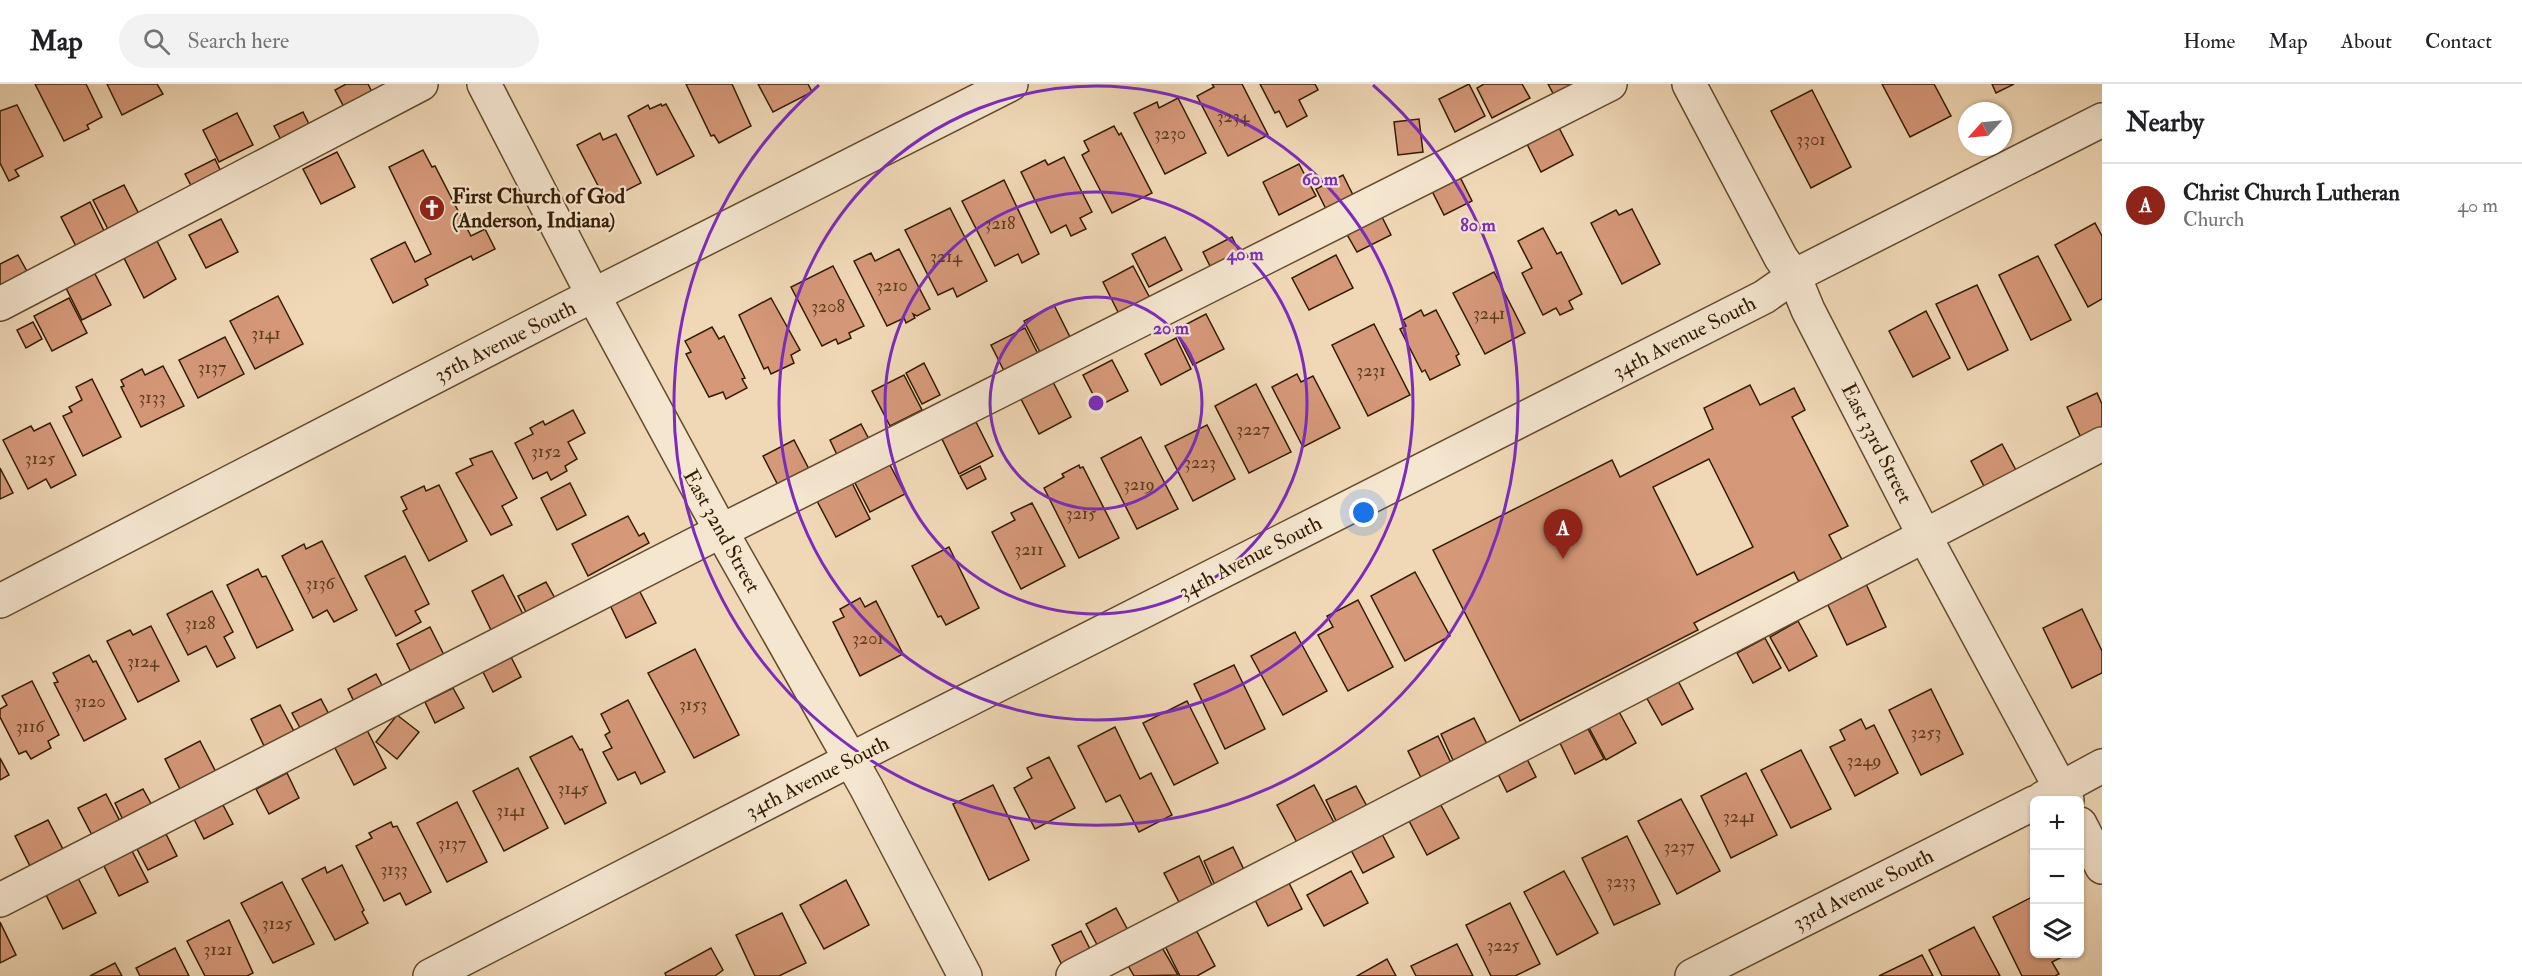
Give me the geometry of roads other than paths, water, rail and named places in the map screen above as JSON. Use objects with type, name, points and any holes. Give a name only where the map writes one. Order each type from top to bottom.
[{"type":"street","points":[[0,304],[421,84]]},
{"type":"street","name":"East 32nd Street","points":[[484,84],[593,295],[721,531],[850,759],[965,976]]},
{"type":"street","name":"35th Avenue South","points":[[0,601],[593,295],[1011,84]]},
{"type":"street","points":[[0,900],[721,531],[1610,84]]},
{"type":"street","name":"East 33rd Street","points":[[1689,84],[1781,258],[1794,276],[1808,310],[1924,535],[2049,796]]},
{"type":"street","name":"34th Avenue South","points":[[430,976],[850,759],[1764,297],[1794,276],[2102,120]]},
{"type":"street","points":[[1073,976],[2102,444]]},
{"type":"street","name":"33rd Avenue South","points":[[2053,796],[2102,766]]},
{"type":"street","name":"33rd Avenue South","points":[[1692,976],[2030,808]]},
{"type":"street","points":[[2084,833],[2102,867]]},
{"type":"place","name":"First Church of God (Anderson, Indiana)","points":[[432,208]]},
{"type":"place","name":"Christ Church Lutheran","points":[[1563,559]]}]
